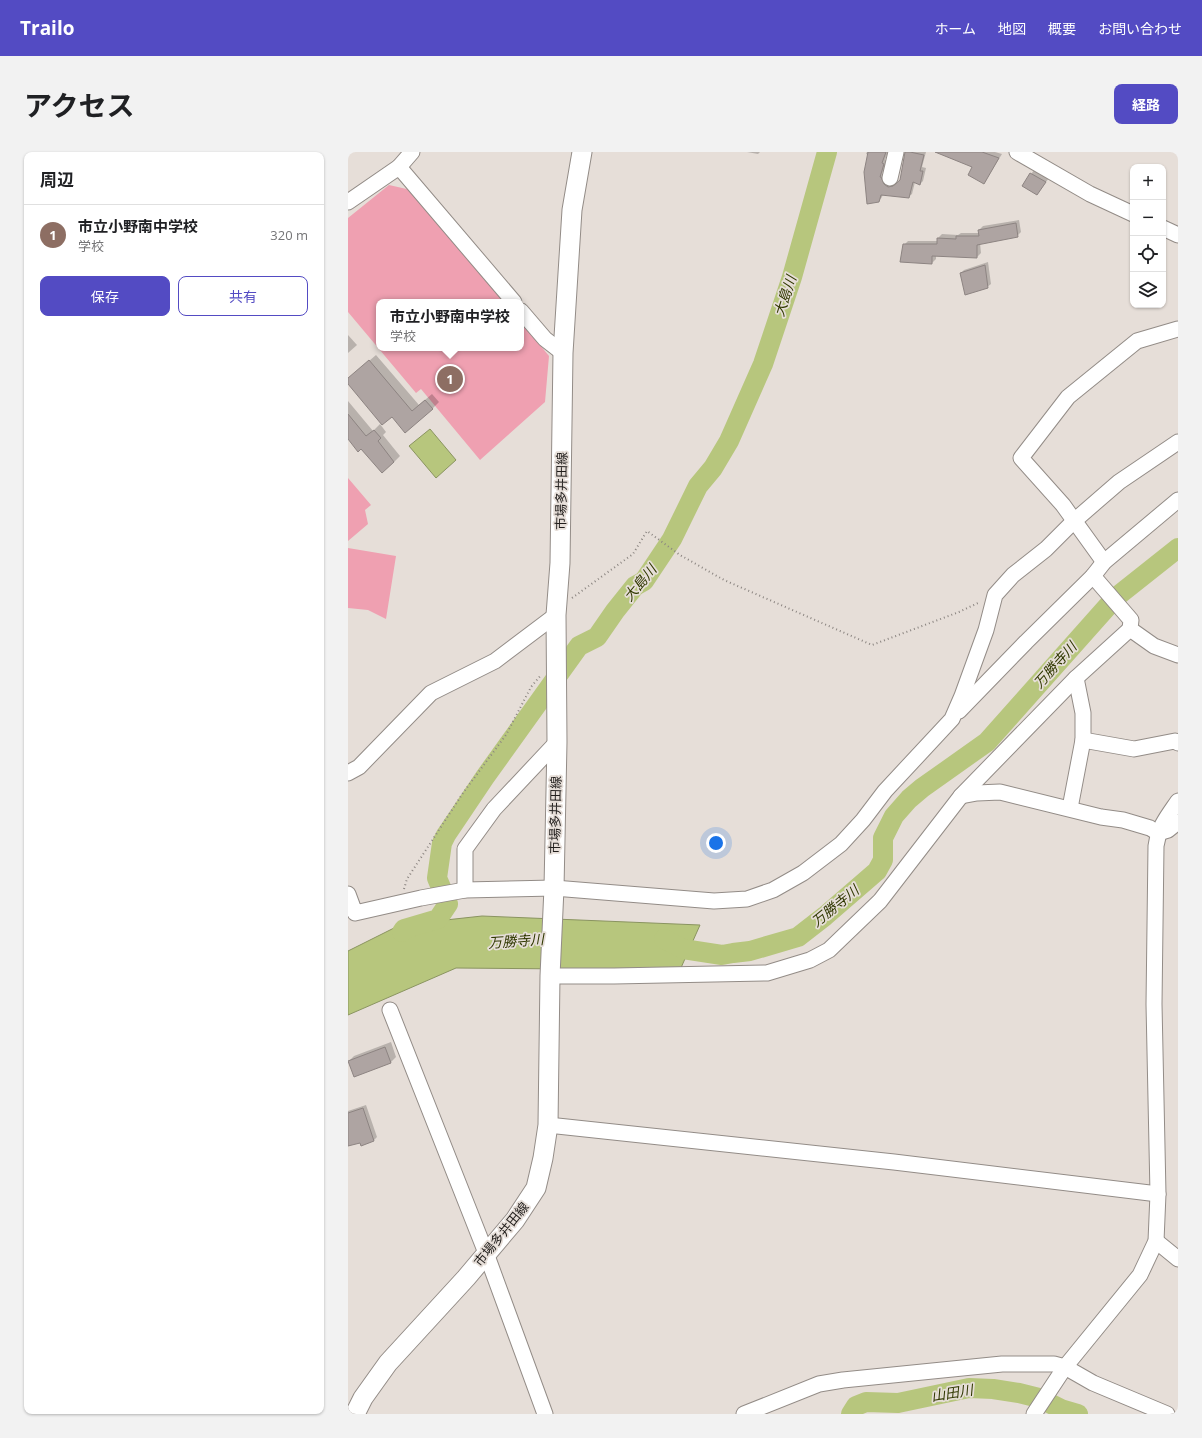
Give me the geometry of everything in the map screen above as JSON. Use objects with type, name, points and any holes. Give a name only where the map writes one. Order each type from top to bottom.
[{"type":"main road","name":"市場多井田線","points":[[355,1414],[363,1398],[388,1363],[466,1278],[515,1220],[536,1188],[543,1158],[548,1125],[550,971],[554,892],[557,742],[556,615],[560,556],[563,353],[572,210],[582,152]]},
{"type":"street","points":[[348,202],[399,167],[412,152]]},
{"type":"street","points":[[890,178],[896,152]]},
{"type":"street","points":[[1018,152],[1090,194],[1130,213]]},
{"type":"street","points":[[399,167],[511,299]]},
{"type":"street","points":[[1166,229],[1178,235]]},
{"type":"street","points":[[524,314],[545,339],[563,353]]},
{"type":"street","points":[[1104,562],[1063,505],[1021,458],[1068,398],[1085,383],[1137,341],[1178,329]]},
{"type":"street","points":[[952,719],[986,630],[995,595],[1013,575],[1046,548],[1074,521],[1119,482],[1178,442]]},
{"type":"street","points":[[348,894],[355,913],[465,890],[554,892],[714,901],[747,899],[773,890],[804,872],[841,844],[863,820],[885,791],[952,719],[1026,642],[1093,576],[1104,562],[1178,500]]},
{"type":"street","points":[[1093,576],[1131,624],[1154,646],[1178,655]]},
{"type":"street","points":[[348,773],[359,767],[432,693],[495,661],[556,615]]},
{"type":"street","points":[[550,971],[614,976],[766,973],[810,960],[829,950],[880,901],[961,796],[1131,624]]},
{"type":"street","points":[[1070,808],[1083,740],[1083,713],[1076,678]]},
{"type":"street","points":[[1083,740],[1134,749],[1175,741],[1178,743]]},
{"type":"street","points":[[465,890],[465,849],[494,809],[557,742]]},
{"type":"street","points":[[961,796],[977,793],[1000,792],[1070,808],[1101,817],[1123,820],[1150,828],[1158,833],[1168,830],[1178,822]]},
{"type":"street","points":[[1034,1414],[1062,1371],[1140,1275],[1156,1241],[1158,1194],[1154,1004],[1156,846],[1161,825],[1178,801]]},
{"type":"street","points":[[390,1010],[486,1253],[545,1414]]},
{"type":"street","points":[[548,1125],[894,1162],[1158,1194]]},
{"type":"street","points":[[1156,1241],[1178,1259]]},
{"type":"street","points":[[744,1414],[819,1384],[843,1380],[1002,1364],[1054,1364],[1062,1371],[1167,1414]]},
{"type":"path","points":[[556,615],[573,597],[633,554],[647,531],[680,555],[724,580],[872,645],[959,612],[995,595]]},
{"type":"path","points":[[400,903],[407,879],[463,793],[506,735],[531,687],[541,675]]},
{"type":"shaded area","points":[[389,185],[411,190],[502,299],[376,299],[376,345],[348,312],[348,218]]},
{"type":"shaded area","points":[[524,326],[549,356],[545,402],[480,460],[421,389],[416,393],[381,351],[524,351]]},
{"type":"shaded area","points":[[348,478],[371,505],[365,510],[368,524],[348,541]]},
{"type":"shaded area","points":[[348,548],[396,556],[386,619],[368,610],[348,608]]},
{"type":"water","points":[[430,429],[456,460],[436,478],[409,446]]},
{"type":"water","points":[[482,916],[700,925],[680,970],[456,968],[348,1015],[348,951],[400,925]]},
{"type":"building","points":[[868,152],[886,152],[882,163],[884,164],[880,177],[884,184],[888,187],[893,186],[900,180],[905,152],[924,155],[920,171],[923,171],[920,185],[913,182],[909,198],[881,195],[879,202],[867,204],[864,172]]},
{"type":"building","points":[[935,152],[982,152],[999,158],[984,184],[968,175],[972,167]]},
{"type":"building","points":[[1030,173],[1046,182],[1037,195],[1022,186]]},
{"type":"building","points":[[1016,223],[1018,237],[977,245],[977,258],[932,256],[932,264],[900,262],[903,244],[937,244],[937,238],[956,239],[956,236],[979,236],[978,230]]},
{"type":"building","points":[[985,265],[988,288],[965,295],[960,273]]},
{"type":"building","points":[[369,360],[412,411],[425,400],[433,409],[405,433],[392,417],[382,425],[348,384],[348,378]]},
{"type":"building","points":[[348,414],[366,436],[374,430],[381,438],[378,441],[394,462],[382,473],[361,449],[358,452],[348,439]]},
{"type":"building","points":[[385,1047],[391,1063],[354,1077],[348,1061]]},
{"type":"building","points":[[363,1108],[374,1141],[361,1146],[360,1143],[348,1146],[348,1113]]},
{"type":"waterway","name":"大島川","points":[[402,932],[404,929],[438,919],[448,904],[437,878],[442,843],[446,835],[485,777],[579,646],[597,637],[635,586],[644,581],[672,539],[698,486],[713,468],[729,441],[763,364],[792,277],[827,152]]},
{"type":"waterway","name":"万勝寺川","points":[[664,939],[683,949],[722,955],[750,951],[798,937],[877,871],[883,860],[883,838],[894,816],[909,799],[922,788],[987,742],[1115,598],[1178,548]]},
{"type":"waterway","name":"山田川","points":[[851,1414],[856,1406],[866,1402],[898,1403],[969,1388],[993,1389],[1019,1393],[1039,1398],[1061,1409],[1078,1414]]},
{"type":"place","name":"市立小野南中学校","points":[[450,379]]}]
